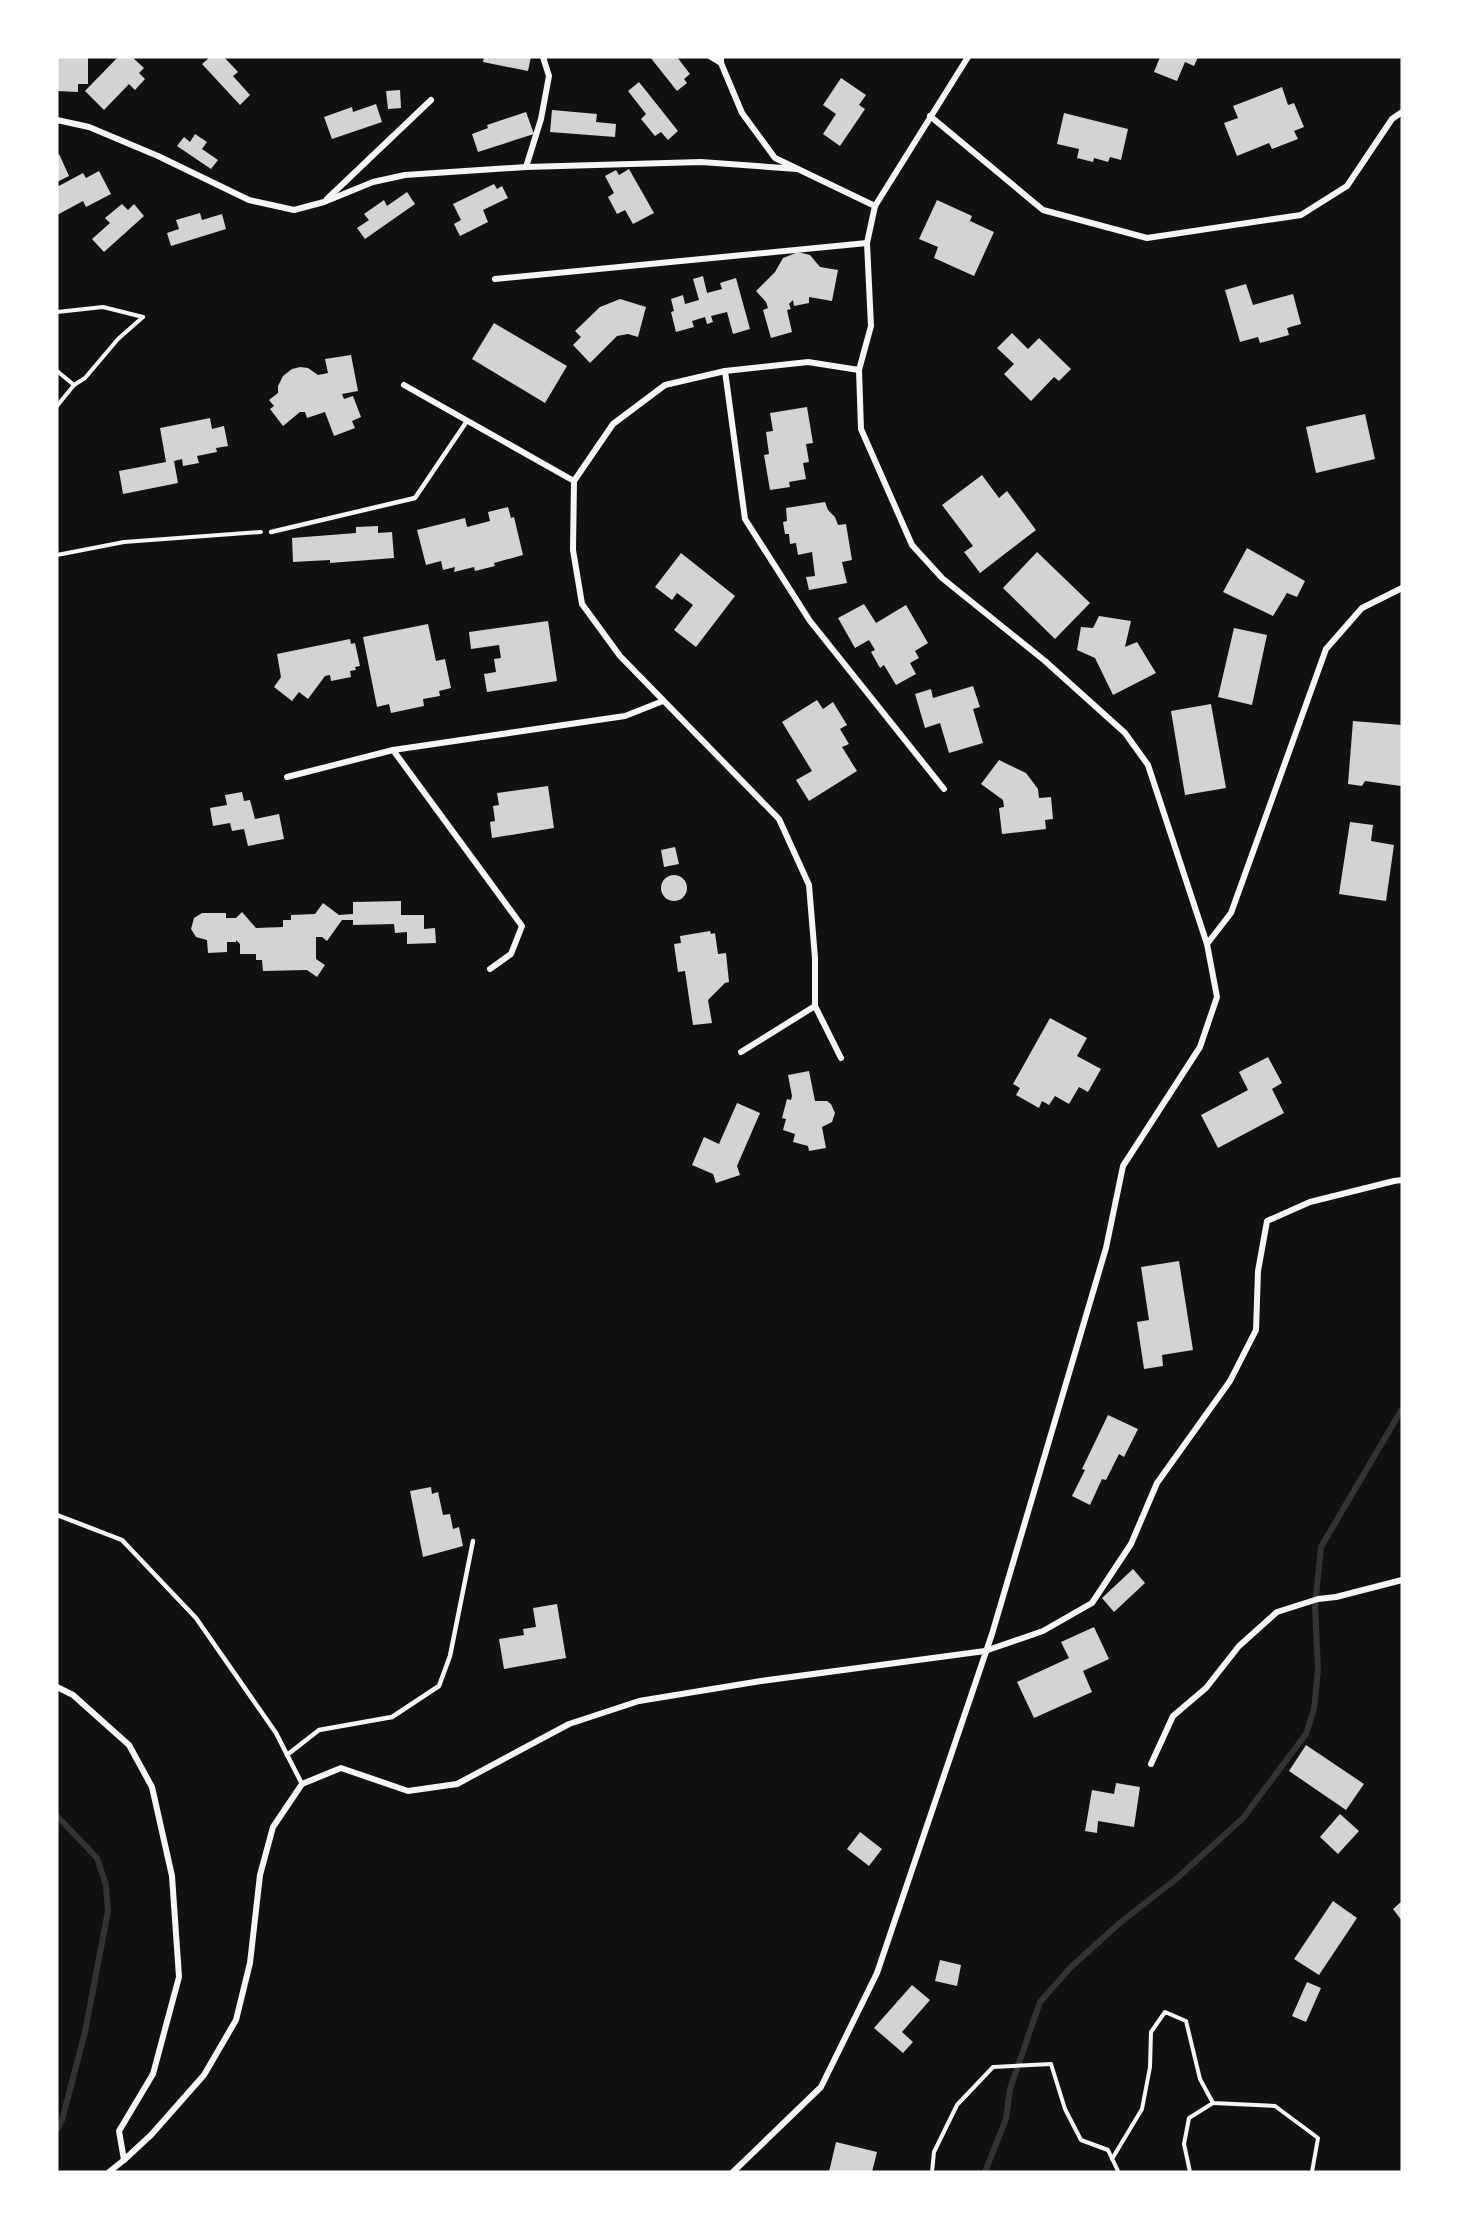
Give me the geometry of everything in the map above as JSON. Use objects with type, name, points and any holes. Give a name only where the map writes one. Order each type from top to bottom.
[{"type":"street","points":[[526,167],[541,119],[549,76],[543,57]]},
{"type":"street","points":[[711,57],[721,60],[742,113],[775,158],[875,206]]},
{"type":"street","points":[[733,2172],[821,2087],[877,1972],[996,1623],[1106,1248],[1123,1167],[1200,1047],[1217,997],[1207,944],[1148,765],[1125,733],[1045,661],[942,578],[912,545],[861,429],[859,370],[871,326],[867,243],[875,206],[968,57]]},
{"type":"street","points":[[324,202],[430,100]]},
{"type":"street","points":[[930,116],[1043,210],[1147,238],[1301,215],[1347,186],[1392,119],[1402,112]]},
{"type":"street","points":[[57,120],[89,127],[158,156],[249,200],[294,210],[324,202],[373,182],[405,175],[526,167],[701,162],[797,169]]},
{"type":"street","points":[[495,279],[867,243]]},
{"type":"street","points":[[841,1058],[815,1006],[815,958],[809,885],[779,819],[620,656],[582,604],[573,550],[574,482],[613,424],[666,385],[725,371],[808,362],[859,370]]},
{"type":"street","points":[[725,371],[745,519],[810,621],[944,789]]},
{"type":"street","points":[[404,385],[574,482]]},
{"type":"street","points":[[1207,944],[1232,913],[1326,649],[1362,608],[1402,588]]},
{"type":"street","points":[[287,777],[393,750],[625,716],[663,701]]},
{"type":"street","points":[[393,750],[522,926],[511,954],[490,969]]},
{"type":"street","points":[[741,1052],[815,1006]]},
{"type":"street","points":[[109,2172],[151,2135],[204,2075],[236,2020],[250,1963],[260,1875],[273,1827],[302,1784],[341,1768],[408,1791],[457,1784],[569,1724],[639,1701],[985,1651],[1043,1631],[1092,1603],[1131,1544],[1157,1483],[1230,1382],[1256,1330],[1258,1271],[1267,1221],[1310,1202],[1394,1180],[1402,1180]]},
{"type":"street","points":[[1151,1764],[1173,1716],[1206,1688],[1239,1646],[1277,1612],[1318,1599],[1336,1597],[1402,1580]]},
{"type":"street","points":[[57,1687],[73,1695],[129,1745],[152,1787],[172,1876],[179,1977],[153,2074],[119,2131],[124,2160]]},
{"type":"lane","points":[[271,532],[415,498],[467,421]]},
{"type":"lane","points":[[57,1515],[122,1540],[196,1618],[276,1733],[302,1784]]},
{"type":"lane","points":[[287,1755],[320,1730],[392,1717],[439,1686],[450,1656],[473,1541]]},
{"type":"path","points":[[57,312],[103,307],[143,317],[118,339],[85,378],[74,385],[57,406]]},
{"type":"path","points":[[57,371],[74,385]]},
{"type":"path","points":[[57,555],[123,542],[271,532]]},
{"type":"path","points":[[1112,2159],[1142,2109],[1150,2067],[1151,2032],[1165,2012],[1186,2021],[1200,2079],[1213,2103]]},
{"type":"path","points":[[932,2172],[934,2152],[957,2105],[993,2067],[1052,2064],[1065,2109],[1081,2140],[1108,2150],[1118,2172]]},
{"type":"path","points":[[1190,2172],[1184,2144],[1189,2118],[1213,2103],[1275,2106],[1318,2138],[1312,2172]]},
{"type":"building","points":[[57,57],[88,57],[88,84],[78,84],[78,92],[57,91]]},
{"type":"building","points":[[118,57],[132,57],[144,68],[139,73],[145,79],[135,90],[129,84],[104,110],[85,91]]},
{"type":"building","points":[[210,57],[224,57],[238,72],[233,76],[250,95],[240,105],[202,64]]},
{"type":"building","points":[[484,57],[531,57],[528,71],[483,62]]},
{"type":"building","points":[[650,57],[677,57],[690,74],[684,79],[687,83],[677,91]]},
{"type":"building","points":[[1160,57],[1198,57],[1194,66],[1185,62],[1177,81],[1154,72]]},
{"type":"building","points":[[841,78],[866,95],[859,105],[865,109],[840,146],[823,134],[836,114],[823,105]]},
{"type":"building","points":[[639,82],[678,131],[668,140],[661,132],[655,136],[641,119],[646,114],[628,91]]},
{"type":"building","points":[[1282,87],[1288,105],[1294,103],[1304,127],[1294,131],[1298,139],[1272,149],[1269,143],[1237,156],[1224,123],[1238,118],[1233,106]]},
{"type":"building","points":[[400,90],[401,108],[388,109],[386,91]]},
{"type":"building","points":[[376,104],[382,122],[332,139],[324,117],[352,107],[353,112]]},
{"type":"building","points":[[552,110],[597,114],[596,122],[616,124],[615,137],[550,132]]},
{"type":"building","points":[[526,112],[534,134],[478,152],[472,134],[488,128],[487,125]]},
{"type":"building","points":[[1064,113],[1128,129],[1121,160],[1110,157],[1108,162],[1094,158],[1093,162],[1077,158],[1079,149],[1057,144]]},
{"type":"building","points":[[195,134],[207,142],[202,149],[218,160],[211,169],[177,146],[184,137],[190,142]]},
{"type":"building","points":[[59,154],[69,176],[57,182],[57,155]]},
{"type":"building","points":[[629,169],[654,213],[633,224],[625,210],[617,214],[608,197],[614,193],[605,176],[616,170],[619,175]]},
{"type":"building","points":[[99,171],[111,194],[86,207],[83,201],[57,215],[57,187],[83,173],[86,178]]},
{"type":"building","points":[[494,184],[497,189],[502,186],[508,198],[483,210],[488,222],[460,236],[454,224],[461,220],[453,204]]},
{"type":"building","points":[[407,192],[415,204],[365,239],[357,228],[369,220],[364,214],[384,200],[387,206]]},
{"type":"building","points":[[937,200],[972,216],[970,221],[994,232],[974,276],[934,258],[938,247],[919,239]]},
{"type":"building","points":[[122,204],[128,210],[134,204],[144,216],[104,252],[92,239],[110,223],[105,218]]},
{"type":"building","points":[[200,213],[202,220],[222,214],[226,229],[171,246],[167,233],[179,229],[176,220]]},
{"type":"building","points":[[798,252],[810,255],[820,267],[838,270],[832,301],[809,297],[809,303],[794,306],[793,300],[789,304],[791,309],[787,310],[792,332],[771,338],[763,310],[768,308],[766,302],[756,291],[775,272],[783,258]]},
{"type":"building","points":[[703,276],[707,293],[722,289],[720,283],[736,278],[750,329],[733,334],[727,312],[711,316],[713,322],[707,324],[705,317],[692,321],[694,327],[676,332],[671,312],[674,311],[671,299],[683,295],[685,304],[699,300],[693,279]]},
{"type":"building","points":[[1246,284],[1253,305],[1293,294],[1301,324],[1287,328],[1289,335],[1260,343],[1258,337],[1240,342],[1225,290]]},
{"type":"building","points":[[620,299],[646,307],[638,337],[628,334],[617,336],[590,363],[573,345],[581,337],[575,331],[600,307]]},
{"type":"building","points":[[494,323],[567,366],[545,403],[472,359]]},
{"type":"building","points":[[1012,333],[1028,349],[1039,338],[1071,369],[1059,381],[1054,377],[1031,401],[1004,374],[1014,364],[997,348]]},
{"type":"building","points":[[351,355],[358,391],[342,394],[344,399],[353,396],[361,417],[352,421],[355,428],[334,436],[325,412],[307,418],[305,412],[300,412],[283,426],[270,409],[274,406],[269,400],[278,393],[278,386],[283,376],[292,369],[300,367],[308,368],[318,375],[328,373],[325,359]]},
{"type":"building","points":[[807,407],[813,443],[806,444],[809,462],[803,463],[806,479],[789,482],[790,487],[770,490],[764,455],[769,454],[766,432],[773,431],[770,413]]},
{"type":"building","points":[[1365,414],[1375,459],[1316,473],[1306,427]]},
{"type":"building","points":[[210,418],[212,429],[224,426],[228,446],[216,448],[217,452],[197,456],[199,463],[183,466],[182,459],[174,461],[178,483],[123,494],[119,471],[166,462],[160,428]]},
{"type":"building","points":[[982,475],[999,498],[1007,491],[1036,530],[980,573],[964,552],[973,546],[942,505]]},
{"type":"building","points":[[825,502],[838,525],[846,524],[852,560],[842,562],[847,583],[809,590],[806,577],[815,576],[812,552],[798,555],[796,543],[790,544],[789,534],[785,534],[783,522],[787,521],[786,508]]},
{"type":"building","points":[[508,507],[511,518],[514,517],[523,555],[475,571],[474,567],[454,572],[455,567],[443,570],[441,561],[426,565],[417,530],[465,518],[467,527],[490,521],[488,512]]},
{"type":"building","points":[[378,526],[378,533],[392,532],[394,558],[330,563],[330,560],[293,562],[292,538],[356,533],[356,527]]},
{"type":"building","points":[[1247,548],[1305,581],[1297,597],[1287,593],[1273,616],[1223,592]]},
{"type":"building","points":[[1037,552],[1090,603],[1055,639],[1003,588]]},
{"type":"building","points":[[681,553],[735,596],[696,647],[674,630],[693,605],[677,593],[672,600],[655,587]]},
{"type":"building","points":[[864,604],[876,623],[906,605],[928,643],[915,651],[919,658],[910,663],[916,674],[896,685],[884,665],[880,668],[871,652],[875,650],[869,640],[855,648],[838,618]]},
{"type":"building","points":[[1099,616],[1131,621],[1125,647],[1137,642],[1156,673],[1113,695],[1095,658],[1077,650],[1081,627],[1093,628]]},
{"type":"building","points":[[548,621],[557,681],[487,692],[484,674],[496,672],[494,659],[501,658],[499,645],[471,649],[469,632]]},
{"type":"building","points":[[428,624],[436,661],[445,659],[451,688],[439,691],[440,696],[423,699],[424,706],[391,713],[389,704],[377,707],[363,637]]},
{"type":"building","points":[[1234,628],[1267,635],[1252,705],[1218,697]]},
{"type":"building","points":[[350,639],[351,644],[355,643],[360,666],[350,671],[351,677],[331,681],[330,675],[325,676],[308,699],[299,692],[292,701],[274,687],[281,677],[277,654]]},
{"type":"building","points":[[973,686],[980,707],[973,709],[983,743],[949,753],[940,723],[925,728],[915,694],[931,689],[933,698]]},
{"type":"building","points":[[817,700],[823,709],[833,702],[847,725],[840,729],[849,744],[842,747],[857,771],[809,801],[796,780],[812,771],[782,722]]},
{"type":"building","points":[[1211,704],[1226,788],[1185,795],[1171,711]]},
{"type":"building","points":[[1353,721],[1402,725],[1401,786],[1365,781],[1362,786],[1348,784]]},
{"type":"building","points":[[999,760],[1026,773],[1038,789],[1039,798],[1051,797],[1053,819],[1045,820],[1046,829],[1002,834],[999,808],[1004,807],[1003,800],[981,784]]},
{"type":"building","points":[[548,786],[554,828],[492,838],[490,822],[495,821],[493,806],[499,805],[497,793]]},
{"type":"building","points":[[242,792],[244,801],[250,800],[255,819],[279,814],[284,839],[248,846],[244,829],[232,831],[230,823],[213,826],[210,808],[227,805],[225,795]]},
{"type":"building","points":[[1350,822],[1373,825],[1371,841],[1394,845],[1386,901],[1339,894]]},
{"type":"building","points":[[675,847],[679,864],[664,867],[661,850]]},
{"type":"building","points":[[674,875],[683,879],[687,888],[683,897],[674,901],[665,897],[661,888],[665,879]]},
{"type":"building","points":[[401,901],[401,915],[424,915],[424,929],[435,928],[436,943],[407,944],[407,932],[395,933],[394,924],[353,925],[353,920],[342,920],[327,941],[322,937],[316,937],[316,959],[325,965],[317,977],[307,970],[263,971],[262,960],[256,960],[256,954],[240,954],[240,944],[236,940],[236,942],[227,942],[227,952],[208,953],[207,940],[196,937],[191,929],[194,918],[202,913],[226,913],[226,918],[236,918],[242,912],[256,928],[283,927],[283,920],[291,920],[291,915],[315,914],[323,903],[339,915],[353,914],[353,902]]},
{"type":"building","points":[[710,931],[711,934],[715,933],[718,954],[726,953],[729,982],[725,983],[708,1000],[712,1023],[693,1025],[685,971],[678,972],[674,944],[681,943],[680,936]]},
{"type":"building","points":[[1050,1018],[1087,1038],[1077,1056],[1101,1069],[1088,1092],[1079,1087],[1069,1104],[1055,1096],[1049,1105],[1042,1101],[1039,1108],[1016,1095],[1020,1088],[1013,1084]]},
{"type":"building","points":[[1268,1057],[1282,1083],[1272,1089],[1284,1113],[1218,1148],[1201,1115],[1248,1090],[1239,1072]]},
{"type":"building","points":[[809,1071],[815,1101],[827,1101],[835,1113],[832,1122],[822,1127],[826,1148],[809,1151],[808,1146],[793,1142],[795,1134],[783,1130],[786,1119],[782,1118],[787,1099],[791,1100],[792,1096],[788,1075]]},
{"type":"building","points":[[737,1103],[760,1113],[737,1166],[740,1175],[716,1183],[713,1174],[692,1165],[704,1137],[719,1144]]},
{"type":"building","points":[[1179,1261],[1193,1350],[1162,1355],[1163,1366],[1144,1369],[1137,1322],[1149,1320],[1141,1267]]},
{"type":"building","points":[[1108,1415],[1138,1429],[1124,1457],[1119,1454],[1106,1480],[1102,1479],[1090,1505],[1072,1496],[1085,1470],[1082,1469]]},
{"type":"building","points":[[431,1487],[432,1494],[438,1492],[443,1515],[450,1514],[453,1529],[459,1527],[463,1546],[423,1557],[410,1491]]},
{"type":"building","points":[[1133,1569],[1145,1583],[1114,1612],[1102,1598]]},
{"type":"building","points":[[557,1604],[566,1658],[504,1669],[499,1639],[524,1635],[523,1629],[536,1627],[533,1608]]},
{"type":"building","points":[[1094,1627],[1109,1659],[1083,1671],[1092,1692],[1034,1718],[1017,1682],[1069,1658],[1061,1642]]},
{"type":"building","points":[[1306,1745],[1364,1784],[1346,1810],[1289,1771]]},
{"type":"building","points":[[1116,1783],[1140,1787],[1134,1827],[1098,1821],[1097,1833],[1085,1831],[1092,1790],[1114,1794]]},
{"type":"building","points":[[1340,1814],[1359,1831],[1338,1854],[1320,1837]]},
{"type":"building","points":[[860,1832],[882,1849],[869,1866],[847,1849]]},
{"type":"building","points":[[1333,1901],[1357,1918],[1319,1975],[1294,1959]]},
{"type":"building","points":[[1402,1901],[1402,1921],[1393,1909]]},
{"type":"building","points":[[940,1960],[961,1965],[957,1986],[935,1981]]},
{"type":"building","points":[[1307,1982],[1321,1988],[1306,2022],[1292,2016]]},
{"type":"building","points":[[912,1985],[930,2000],[902,2032],[913,2042],[903,2053],[874,2028]]},
{"type":"building","points":[[836,2142],[877,2152],[872,2172],[829,2172]]},
{"type":"waterway","points":[[985,2172],[1006,2119],[1010,2089],[1040,2002],[1071,1967],[1122,1921],[1175,1880],[1243,1818],[1306,1734],[1314,1709],[1318,1670],[1315,1606],[1321,1547],[1402,1409]]},
{"type":"waterway","points":[[57,1816],[97,1858],[106,1885],[108,1911],[85,2032],[62,2120],[57,2129]]}]
